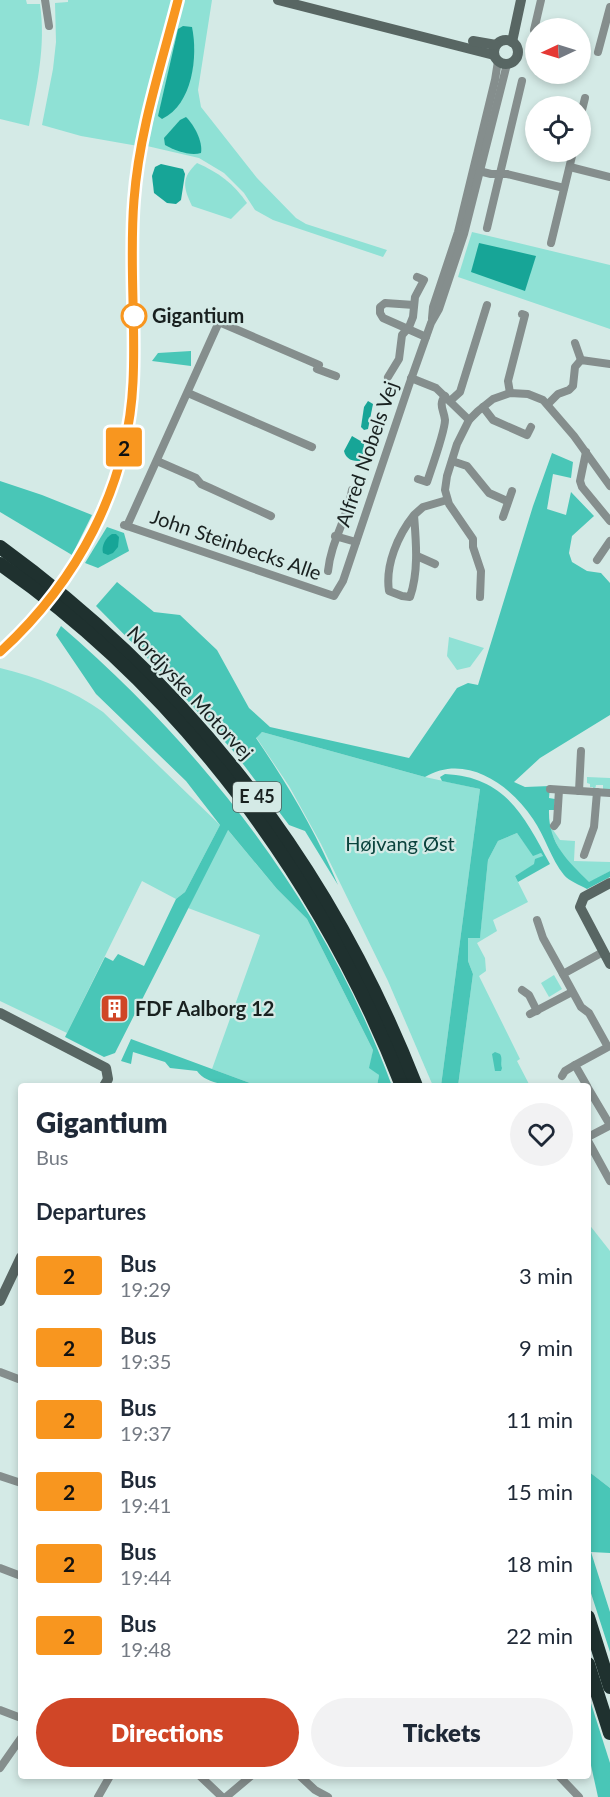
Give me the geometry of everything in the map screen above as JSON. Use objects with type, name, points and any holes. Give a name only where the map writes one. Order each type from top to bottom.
[{"type":"highway","name":"Nordjyske Motorvej","points":[[0,546],[70,601],[123,647],[174,698],[265,807],[304,864],[354,949],[395,1032],[415,1083]]},
{"type":"highway","name":"Nordjyske Motorvej","points":[[0,564],[68,617],[153,697],[203,751],[261,825],[310,899],[358,985],[401,1083]]},
{"type":"highway","points":[[0,575],[28,593],[72,628],[203,751]]},
{"type":"highway","points":[[591,1627],[610,1687]]},
{"type":"highway","points":[[591,1673],[610,1732]]},
{"type":"street","points":[[45,0],[49,26],[51,0]]},
{"type":"street","points":[[278,0],[294,1],[502,51]]},
{"type":"street","name":"Alfred Nobels Vej","points":[[334,596],[343,581],[411,378],[431,323],[439,309],[464,234],[495,80],[515,0]]},
{"type":"street","name":"Alfred Nobels Vej","points":[[502,51],[521,0]]},
{"type":"street","points":[[537,18],[541,0]]},
{"type":"street","points":[[598,52],[610,7]]},
{"type":"street","points":[[487,228],[522,81]]},
{"type":"street","points":[[551,243],[571,162]]},
{"type":"street","points":[[570,167],[610,177]]},
{"type":"street","points":[[477,171],[564,188]]},
{"type":"street","points":[[388,377],[399,359],[402,335],[413,317],[415,297],[424,280],[417,277]]},
{"type":"street","points":[[414,305],[389,302],[383,304],[380,313],[383,318],[426,337]]},
{"type":"street","points":[[418,479],[431,483],[445,420],[441,405],[460,392],[487,305]]},
{"type":"street","points":[[510,393],[505,381],[524,314]]},
{"type":"street","name":"John Steinbecks Alle","points":[[334,596],[126,525],[219,322],[319,365],[317,369],[336,376]]},
{"type":"street","points":[[574,343],[580,360]]},
{"type":"street","points":[[580,360],[610,364]]},
{"type":"street","points":[[548,404],[558,394],[573,386],[575,367],[580,360]]},
{"type":"street","points":[[411,378],[429,384],[469,420]]},
{"type":"street","points":[[188,393],[312,447]]},
{"type":"street","points":[[480,597],[481,571],[473,547],[473,539],[447,500],[445,485],[463,430],[469,420],[483,407],[493,399],[510,393],[528,394],[548,404],[610,486]]},
{"type":"street","points":[[483,407],[493,420],[527,435],[531,427]]},
{"type":"street","points":[[586,452],[580,481],[582,487],[610,521]]},
{"type":"street","name":"John Steinbecks Alle","points":[[157,461],[271,516]]},
{"type":"street","points":[[452,461],[467,466],[489,493],[507,501]]},
{"type":"street","points":[[328,572],[330,553],[335,536],[349,508],[352,490]]},
{"type":"street","points":[[503,517],[512,491]]},
{"type":"street","points":[[414,515],[417,556],[410,597],[389,591],[392,554],[404,527],[414,515],[423,507],[447,500]]},
{"type":"street","points":[[335,536],[356,542]]},
{"type":"street","points":[[597,560],[610,541]]},
{"type":"street","points":[[417,556],[435,564]]},
{"type":"street","points":[[579,791],[581,752]]},
{"type":"street","points":[[550,789],[610,793]]},
{"type":"street","points":[[554,826],[557,822],[559,790]]},
{"type":"street","points":[[584,855],[594,827],[597,792]]},
{"type":"street","points":[[610,883],[584,897],[580,910],[610,964]]},
{"type":"street","points":[[537,920],[543,939],[572,992],[581,1007],[589,1013],[609,1049],[575,1065],[562,1076]]},
{"type":"street","points":[[563,974],[603,952]]},
{"type":"street","points":[[522,990],[529,995],[533,1012],[572,992]]},
{"type":"street","points":[[0,1013],[106,1068],[108,1079],[106,1083]]},
{"type":"street","points":[[575,1065],[585,1083]]},
{"type":"street","points":[[591,1093],[610,1125],[591,1137]]},
{"type":"street","points":[[591,1145],[610,1181]]},
{"type":"street","points":[[0,1301],[18,1263]]},
{"type":"street","points":[[0,1372],[18,1379]]},
{"type":"street","points":[[0,1476],[18,1483]]},
{"type":"street","points":[[0,1568],[18,1575]]},
{"type":"street","points":[[0,1710],[18,1717]]},
{"type":"street","points":[[0,1768],[18,1742]]},
{"type":"street","points":[[98,1797],[108,1779]]},
{"type":"street","points":[[203,1779],[224,1797],[247,1779]]},
{"type":"street","points":[[303,1779],[315,1790],[328,1797]]},
{"type":"street","points":[[562,1779],[579,1797]]},
{"type":"green space","points":[[0,0],[26,0],[27,4],[40,4],[41,50],[29,126],[0,119]]},
{"type":"green space","points":[[68,0],[174,0],[138,146],[81,136],[42,125],[56,42],[55,3],[68,2]]},
{"type":"green space","points":[[183,0],[212,0],[198,90],[201,107],[257,178],[296,218],[306,224],[387,250],[383,257],[273,220],[255,210],[244,193],[224,173],[199,158],[147,146]]},
{"type":"green space","points":[[197,163],[225,179],[247,203],[231,219],[192,206],[185,183],[188,173]]},
{"type":"green space","points":[[472,232],[610,265],[610,329],[458,277]]},
{"type":"green space","points":[[449,637],[484,648],[470,667],[457,670],[447,656]]},
{"type":"green space","points":[[0,668],[54,685],[103,712],[220,825],[185,892],[176,899],[142,881],[67,1033],[0,1001]]},
{"type":"green space","name":"Højvang Øst","points":[[262,732],[425,777],[480,789],[441,1083],[432,1083],[388,981],[321,844],[289,786],[256,737]]},
{"type":"green space","points":[[587,777],[610,778],[610,790],[603,790],[603,785],[596,785],[595,790],[593,789],[587,783]]},
{"type":"green space","points":[[548,826],[560,840],[575,841],[574,861],[610,862],[610,871],[589,883],[562,855]]},
{"type":"green space","points":[[227,829],[277,889],[307,919],[373,1050],[370,1067],[379,1075],[378,1083],[250,1083],[212,1069],[260,935],[188,908]]},
{"type":"green space","points":[[517,833],[533,855],[541,853],[543,856],[535,864],[515,876],[528,902],[493,920],[497,931],[477,943],[485,958],[486,971],[479,976],[520,1059],[517,1061],[528,1083],[458,1083],[473,974],[468,961],[468,937],[480,937],[488,860],[498,841]]},
{"type":"green space","points":[[554,975],[562,989],[549,997],[541,983]]},
{"type":"green space","points":[[591,1227],[610,1251],[610,1488],[591,1473]]},
{"type":"shaded area","points":[[183,26],[192,27],[194,39],[191,78],[181,102],[162,119],[158,116],[178,29]]},
{"type":"shaded area","points":[[186,117],[201,143],[201,153],[183,152],[165,145],[164,138],[180,120]]},
{"type":"shaded area","points":[[161,164],[183,169],[185,174],[181,200],[176,204],[167,203],[154,193],[152,176],[155,167]]},
{"type":"shaded area","points":[[479,243],[536,256],[525,291],[471,272]]},
{"type":"shaded area","points":[[191,351],[191,366],[152,361],[158,353]]},
{"type":"shaded area","points":[[368,401],[373,404],[368,429],[364,430],[361,427],[364,407]]},
{"type":"shaded area","points":[[352,436],[364,443],[363,456],[360,461],[348,458],[344,451]]},
{"type":"shaded area","points":[[552,453],[573,462],[571,478],[553,474],[547,509],[566,515],[571,492],[594,516],[572,536],[569,553],[572,562],[587,571],[601,573],[610,583],[610,715],[540,758],[514,782],[525,787],[550,786],[549,798],[555,799],[554,810],[549,810],[550,822],[560,850],[589,882],[610,871],[610,877],[587,889],[566,877],[559,869],[537,826],[523,806],[512,794],[485,776],[456,769],[440,770],[425,777],[262,732],[256,738],[301,809],[338,885],[305,831],[289,825],[234,752],[167,678],[96,606],[117,582],[154,612],[180,615],[217,650],[249,708],[270,727],[409,758],[457,688],[468,683],[478,685],[533,506]]},
{"type":"shaded area","points":[[0,481],[92,515],[72,555],[0,512]]},
{"type":"shaded area","points":[[107,527],[124,533],[129,551],[98,568],[85,563]]},
{"type":"shaded area","points":[[112,534],[119,537],[118,547],[108,555],[103,553],[103,548],[106,539]]},
{"type":"shaded area","points":[[61,626],[114,674],[164,725],[212,779],[256,835],[296,894],[333,956],[365,1020],[391,1083],[378,1083],[379,1075],[369,1068],[373,1050],[307,919],[277,889],[228,830],[115,1053],[104,1057],[65,1037],[105,957],[113,961],[118,954],[144,966],[176,899],[185,892],[220,825],[186,781],[96,694],[56,635]],"holes":[[[104,999],[128,1011],[125,1019],[100,1008]]]},
{"type":"shaded area","points":[[445,774],[466,777],[498,791],[521,815],[550,864],[518,882],[515,876],[534,864],[535,859],[543,856],[541,853],[533,856],[517,833],[498,841],[488,860],[480,938],[468,938],[468,961],[473,974],[458,1083],[441,1083],[480,789],[442,781],[440,777]]},
{"type":"shaded area","points":[[131,1039],[250,1083],[216,1083],[197,1071],[170,1068],[165,1062],[133,1052],[131,1064],[121,1061]]},
{"type":"shaded area","points":[[495,1052],[501,1056],[501,1071],[495,1071],[492,1054]]},
{"type":"shaded area","points":[[591,1473],[610,1488],[610,1553],[591,1552]]},
{"type":"shaded area","points":[[591,1552],[610,1612],[610,1652],[591,1593]]},
{"type":"shaded area","points":[[591,1703],[610,1763],[610,1797],[598,1797],[591,1766]]},
{"type":"bus line","name":"2","points":[[0,652],[37,616],[78,561],[106,504],[117,472],[129,421],[133,385],[132,258],[135,187],[149,113],[178,0]]},
{"type":"place","name":"Gigantium","points":[[134,316]]},
{"type":"place","name":"FDF Aalborg 12","points":[[114,1009]]}]
